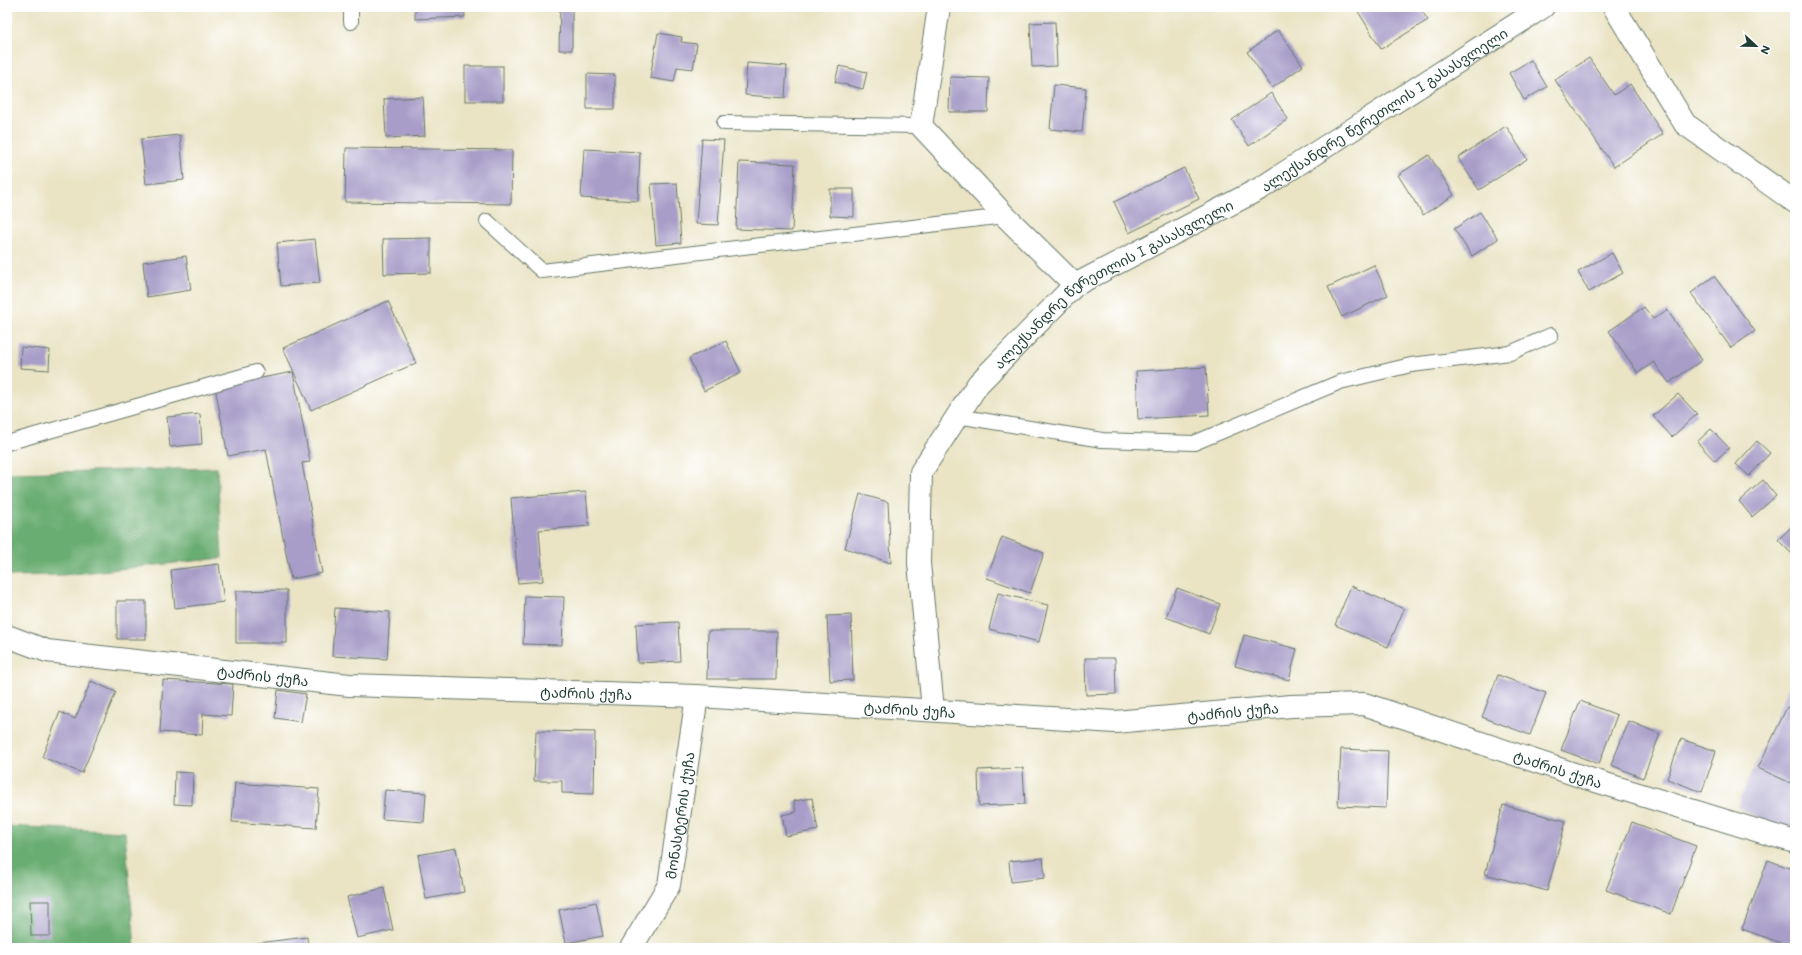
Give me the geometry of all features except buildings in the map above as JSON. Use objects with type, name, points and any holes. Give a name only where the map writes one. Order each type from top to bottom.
[{"type":"street","points":[[939,7],[921,126],[1005,216],[1075,285]]},
{"type":"street","name":"ალექსანდრე წერეთლის I გასასვლელი","points":[[933,710],[919,563],[921,472],[978,384],[1075,285],[1261,188],[1543,7]]},
{"type":"street","points":[[1614,7],[1684,124],[1795,202]]},
{"type":"street","name":"ტაძრის ქუჩა","points":[[9,642],[47,651],[349,685],[697,696],[1115,722],[1291,706],[1364,704],[1586,778],[1795,842]]},
{"type":"street","name":"მონასტერის ქუჩა","points":[[631,948],[670,885],[697,696]]},
{"type":"lane","points":[[351,7],[351,22]]},
{"type":"lane","points":[[724,123],[921,126]]},
{"type":"lane","points":[[487,221],[542,271],[1005,216]]},
{"type":"lane","points":[[957,416],[1102,440],[1194,443],[1340,382],[1411,365],[1510,353],[1551,335]]},
{"type":"lane","points":[[7,443],[256,372]]},
{"type":"shaded area","points":[[1795,672],[1795,837],[1737,807]]},
{"type":"green space","points":[[217,468],[222,558],[63,575],[7,576],[7,473]]},
{"type":"green space","points":[[7,826],[125,832],[135,948],[7,948]]}]
